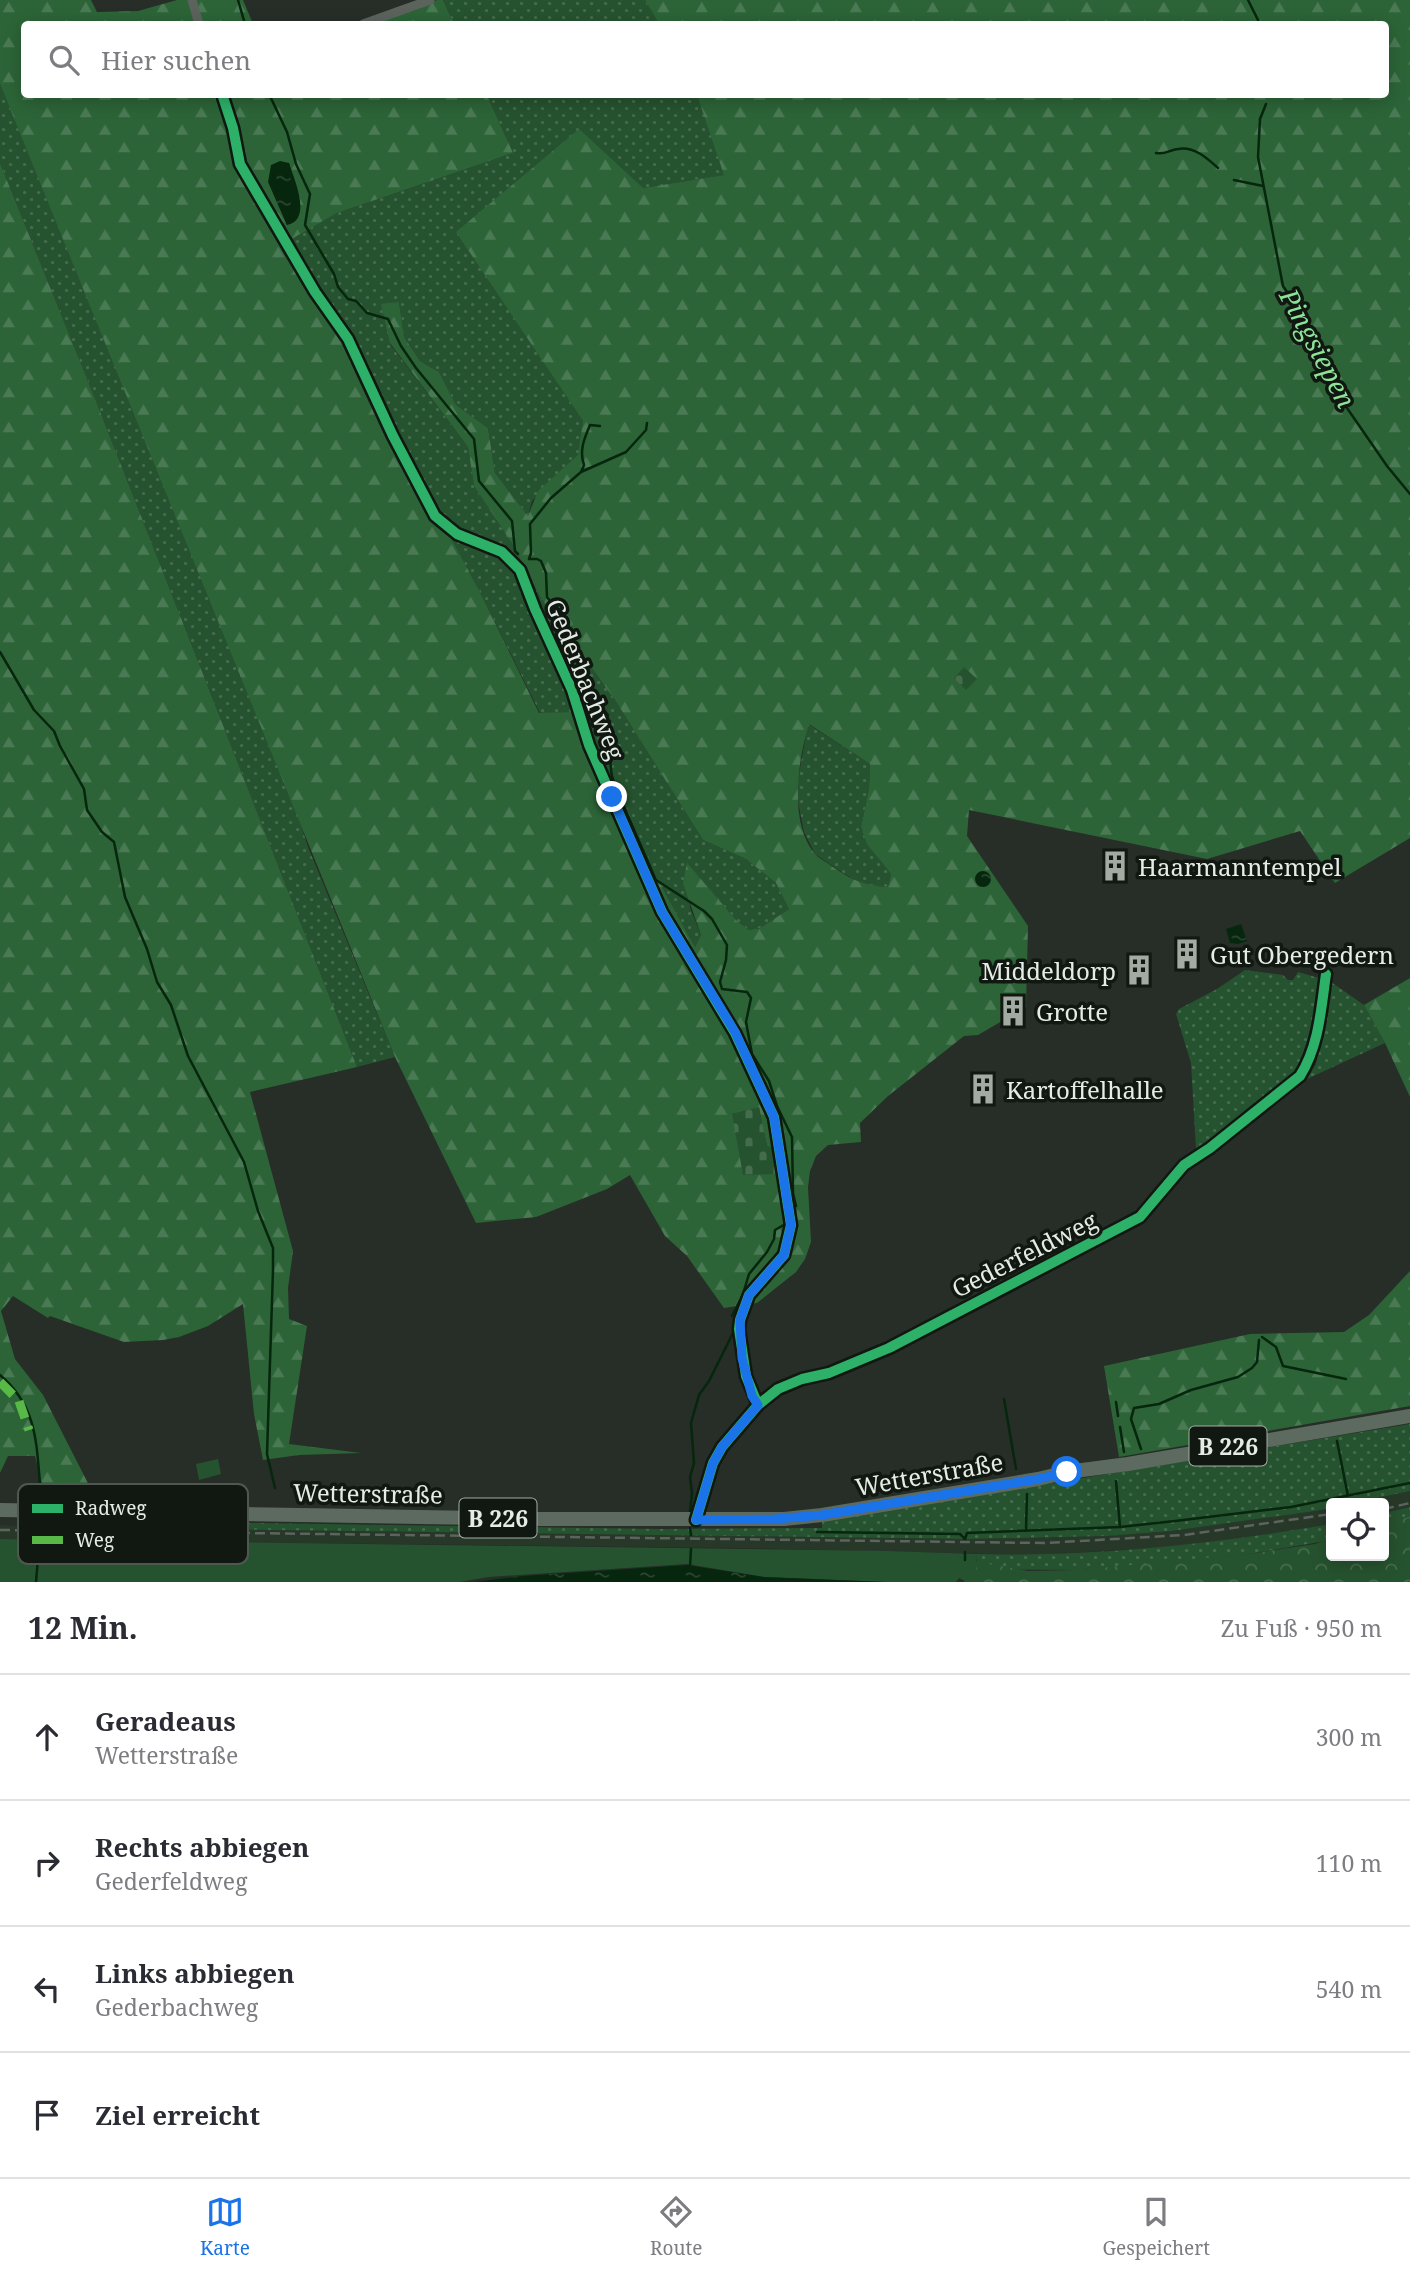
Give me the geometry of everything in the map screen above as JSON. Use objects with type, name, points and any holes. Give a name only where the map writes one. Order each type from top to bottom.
[{"type":"main road","name":"Wetterstraße","points":[[248,1514],[775,1519],[822,1515],[1410,1416]]},
{"type":"main road","name":"Wetterstraße","points":[[0,1510],[18,1510]]},
{"type":"street","points":[[192,0],[198,21]]},
{"type":"street","points":[[371,21],[430,0]]},
{"type":"street","name":"Gederbachweg","points":[[223,98],[240,164],[315,292],[348,339],[393,436],[435,516],[457,534],[502,552],[520,570],[534,609],[572,690],[589,745],[662,912],[735,1032],[774,1117],[791,1225],[784,1255],[749,1295],[740,1320],[742,1358],[752,1396],[758,1405]]},
{"type":"street","name":"Gederfeldweg","points":[[696,1520],[713,1463],[722,1447],[758,1405],[785,1385],[830,1373],[888,1348],[1140,1217],[1184,1165],[1210,1148],[1300,1076],[1315,1043],[1326,974]]},
{"type":"shaded area","points":[[1410,1491],[1410,1507],[1389,1512],[1389,1498],[1377,1498]]},
{"type":"shaded area","points":[[1326,1509],[1326,1525],[1267,1535],[1176,1547],[1034,1555],[741,1548],[248,1542],[248,1530],[965,1539],[1107,1536],[1171,1531]]},
{"type":"shaded area","points":[[0,1525],[18,1526],[18,1539],[0,1539]]},
{"type":"green space","points":[[0,0],[91,0],[97,12],[138,11],[177,0],[243,0],[252,21],[21,21],[21,98],[488,98],[513,153],[337,213],[288,241],[352,337],[395,434],[481,594],[539,713],[577,712],[626,806],[658,880],[695,947],[701,935],[683,883],[687,863],[737,921],[749,930],[760,928],[789,909],[776,883],[746,859],[703,840],[615,700],[541,598],[511,542],[474,486],[468,447],[390,343],[381,304],[399,302],[404,337],[420,361],[439,372],[456,405],[488,428],[495,473],[528,516],[538,491],[578,455],[583,421],[456,232],[579,129],[643,188],[724,175],[698,98],[1389,98],[1389,21],[657,21],[645,0],[1410,0],[1410,838],[1335,883],[1300,831],[1207,859],[969,810],[967,836],[1028,926],[1026,1007],[978,1035],[964,1036],[888,1096],[860,1123],[861,1142],[828,1145],[816,1156],[808,1187],[811,1242],[805,1259],[796,1272],[757,1303],[724,1308],[687,1256],[665,1236],[630,1175],[607,1189],[536,1217],[476,1223],[395,1057],[0,84]],"holes":[[[289,163],[297,192],[287,225],[273,193]],[[809,724],[870,764],[869,789],[861,827],[867,844],[891,874],[888,887],[859,882],[847,876],[818,856],[807,842],[802,827],[798,791]],[[759,1108],[767,1147],[732,1114]]]},
{"type":"green space","points":[[443,0],[645,0],[657,21],[453,21]]},
{"type":"green space","points":[[443,0],[453,21],[378,21]]},
{"type":"green space","points":[[0,84],[395,1057],[357,1067],[0,163]]},
{"type":"green space","points":[[488,98],[698,98],[725,175],[643,188],[457,232],[583,421],[579,455],[532,501],[528,516],[495,473],[488,428],[456,405],[439,372],[420,361],[404,337],[399,302],[390,344],[468,447],[474,486],[511,542],[541,598],[615,700],[703,840],[746,859],[776,883],[789,909],[760,928],[749,930],[737,921],[687,864],[690,908],[701,935],[695,947],[658,880],[626,806],[613,784],[540,713],[481,594],[288,240],[337,213],[513,153]]},
{"type":"green space","points":[[0,163],[357,1067],[250,1092],[293,1251],[288,1288],[289,1319],[307,1326],[289,1444],[361,1453],[299,1455],[263,1460],[254,1414],[243,1304],[208,1326],[179,1337],[124,1342],[50,1316],[48,1318],[13,1296],[1,1311],[15,1359],[43,1395],[88,1484],[42,1484],[35,1456],[8,1456],[0,1473]]},
{"type":"green space","points":[[964,667],[977,679],[966,690],[954,678]]},
{"type":"green space","points":[[808,724],[870,764],[869,789],[861,828],[891,874],[888,887],[864,885],[843,873],[815,854],[804,832],[796,791]]},
{"type":"green space","points":[[1245,970],[1283,975],[1288,980],[1293,980],[1298,972],[1319,978],[1310,1040],[1294,1073],[1199,1151],[1196,1149],[1191,1063],[1176,1014],[1179,1009],[1217,989]]},
{"type":"green space","points":[[1410,978],[1410,1097],[1364,1005]]},
{"type":"green space","points":[[1331,982],[1364,1005],[1385,1043],[1307,1079],[1316,1064]]},
{"type":"green space","points":[[759,1107],[767,1146],[776,1148],[780,1174],[743,1175],[732,1114]]},
{"type":"green space","points":[[1410,1271],[1410,1406],[1119,1457],[1104,1366],[1250,1334],[1344,1332],[1369,1315]]},
{"type":"green space","points":[[1410,1424],[1410,1491],[1377,1498],[1326,1498],[1326,1509],[1171,1531],[1107,1536],[965,1539],[248,1530],[248,1523],[661,1529],[822,1528],[822,1521]]},
{"type":"green space","points":[[218,1459],[221,1474],[199,1480],[196,1464]]},
{"type":"green space","points":[[1410,1507],[1410,1526],[1389,1530],[1389,1512]]},
{"type":"green space","points":[[1410,1517],[1410,1582],[964,1582],[972,1561],[1028,1571],[1080,1570],[1255,1553],[1326,1540],[1326,1561],[1389,1561],[1389,1522]]},
{"type":"green space","points":[[1326,1525],[1326,1541],[1255,1553],[1080,1570],[977,1569],[977,1554],[1110,1551],[1243,1538]]},
{"type":"green space","points":[[0,1539],[18,1539],[18,1564],[248,1564],[248,1542],[977,1554],[976,1582],[959,1578],[956,1582],[886,1582],[764,1577],[687,1564],[489,1577],[459,1582],[0,1582]]},
{"type":"water","points":[[280,161],[289,163],[300,198],[299,215],[295,222],[287,225],[268,182],[271,165]]},
{"type":"water","points":[[980,871],[986,871],[991,879],[989,885],[980,887],[975,882],[975,876]]},
{"type":"water","points":[[1241,924],[1247,941],[1230,943],[1226,929]]},
{"type":"water","points":[[687,1565],[764,1577],[886,1582],[473,1582],[523,1576]]},
{"type":"waterway","points":[[238,0],[244,21]]},
{"type":"waterway","name":"Pingsiepen","points":[[1248,0],[1258,21]]},
{"type":"waterway","points":[[271,98],[310,194],[305,225],[334,274],[338,287],[348,299],[356,301],[367,313],[388,319],[401,346],[416,368],[474,439],[479,481],[512,521],[515,551],[518,554]]},
{"type":"waterway","name":"Pingsiepen","points":[[1266,104],[1260,119],[1258,157],[1283,286],[1309,325],[1333,384],[1347,408],[1410,494]]},
{"type":"waterway","points":[[1156,153],[1189,149],[1218,168]]},
{"type":"waterway","points":[[1234,180],[1263,186]]},
{"type":"waterway","points":[[647,423],[646,430],[626,452],[581,472],[551,498],[530,524],[529,559],[541,561],[546,573],[547,597],[562,617],[558,626],[564,630],[563,637],[568,647],[573,647],[571,652],[579,664],[578,668],[608,715],[606,718],[610,721],[607,736],[612,776],[656,880],[712,919],[727,945],[720,982],[722,989],[747,992],[751,998],[746,1022],[752,1054],[769,1081],[792,1137],[793,1193],[796,1206]]},
{"type":"waterway","points":[[581,472],[584,465],[583,445],[590,425],[600,426]]},
{"type":"waterway","points":[[0,652],[34,710],[54,731],[84,789],[87,810],[102,832],[114,842],[125,897],[147,949],[157,982],[171,1005],[188,1056],[244,1162],[258,1211],[273,1248],[267,1454],[275,1488]]},
{"type":"waterway","points":[[732,1316],[749,1274],[767,1252],[774,1239],[775,1230],[787,1223]]},
{"type":"waterway","points":[[690,1512],[690,1477],[694,1463],[691,1423],[699,1395],[733,1333]]},
{"type":"waterway","points":[[1262,1337],[1276,1347],[1283,1366],[1346,1379]]},
{"type":"waterway","points":[[1141,1449],[1131,1419],[1134,1408],[1159,1404],[1191,1390],[1238,1377],[1257,1362],[1259,1340]]},
{"type":"waterway","points":[[0,1375],[23,1401],[29,1416],[34,1430],[40,1484]]},
{"type":"waterway","points":[[1004,1399],[1016,1469]]},
{"type":"waterway","points":[[1116,1402],[1118,1416]]},
{"type":"waterway","points":[[1120,1427],[1124,1452]]},
{"type":"waterway","points":[[1337,1441],[1348,1496]]},
{"type":"waterway","points":[[1116,1481],[1120,1527]]},
{"type":"waterway","points":[[817,1532],[960,1534],[965,1539],[967,1533],[1120,1527],[1291,1507],[1410,1483]]},
{"type":"waterway","points":[[1026,1531],[1027,1494]]},
{"type":"waterway","points":[[690,1528],[691,1535]]},
{"type":"waterway","points":[[690,1567],[691,1549]]},
{"type":"waterway","points":[[965,1552],[965,1560]]},
{"type":"waterway","points":[[36,1582],[38,1564]]},
{"type":"railway","points":[[1389,1508],[1410,1503]]},
{"type":"railway","points":[[248,1533],[1045,1543],[1184,1535],[1326,1515]]},
{"type":"railway","points":[[0,1530],[18,1530]]},
{"type":"marked path","points":[[0,1382],[19,1401],[29,1430]]},
{"type":"cycle path","points":[[223,98],[240,164],[315,292],[348,339],[393,436],[435,516],[457,534],[502,552],[520,570],[572,690],[589,745],[662,912],[735,1033],[774,1117],[791,1225],[784,1255],[749,1295],[739,1329],[746,1376],[758,1405]]},
{"type":"cycle path","points":[[696,1520],[713,1463],[722,1447],[758,1405],[778,1389],[802,1379],[829,1373],[889,1348],[1140,1217],[1184,1165],[1210,1148],[1300,1076],[1315,1040],[1326,974]]},
{"type":"place","name":"Haarmanntempel","points":[[1115,866]]},
{"type":"place","name":"Gut Obergedern","points":[[1187,954]]},
{"type":"place","name":"Middeldorp","points":[[1139,970]]},
{"type":"place","name":"Grotte","points":[[1013,1011]]},
{"type":"place","name":"Kartoffelhalle","points":[[983,1089]]},
{"type":"route","points":[[612,797],[662,912],[735,1032],[774,1117],[791,1225],[784,1255],[749,1295],[740,1320],[742,1358],[752,1396],[758,1405],[722,1447],[713,1463],[696,1520],[775,1519],[822,1515],[1067,1472]]}]
